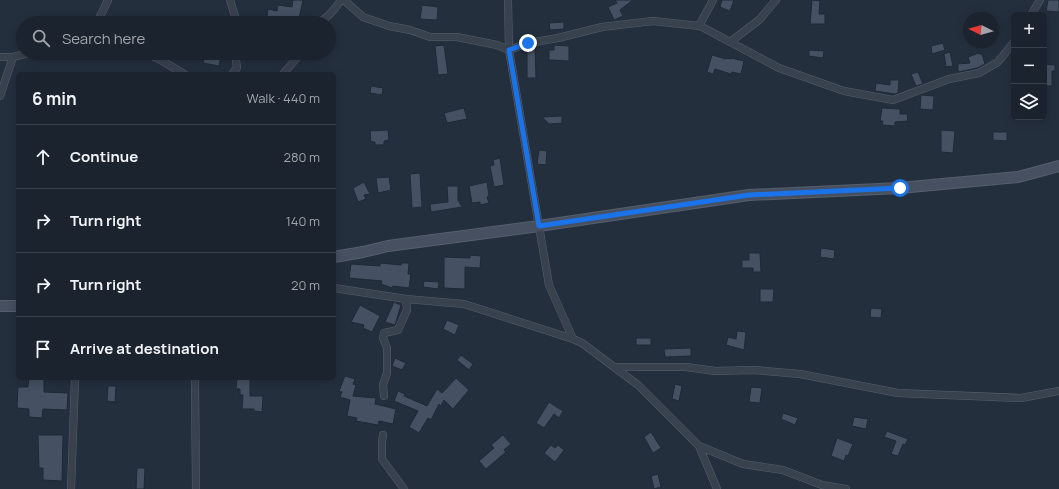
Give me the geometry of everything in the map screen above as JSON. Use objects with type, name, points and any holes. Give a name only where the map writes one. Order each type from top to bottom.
[{"type":"street","points":[[100,16],[108,0]]},
{"type":"street","points":[[230,0],[235,16]]},
{"type":"street","points":[[328,16],[341,0]]},
{"type":"street","points":[[344,0],[363,17],[389,26],[410,30],[430,37],[457,37],[497,45],[509,50],[528,43],[558,38],[602,27],[653,21],[699,26],[779,68],[844,90],[893,100],[949,79],[979,73],[998,62],[1011,46]]},
{"type":"street","points":[[508,0],[509,50],[549,285],[573,339]]},
{"type":"street","points":[[699,26],[713,0]]},
{"type":"street","points":[[730,42],[758,20],[776,0]]},
{"type":"street","points":[[1034,12],[1040,0]]},
{"type":"street","points":[[0,57],[16,56]]},
{"type":"street","points":[[0,96],[13,57]]},
{"type":"street","points":[[162,60],[181,72]]},
{"type":"street","points":[[234,72],[237,68],[236,60]]},
{"type":"street","points":[[285,72],[295,60]]},
{"type":"street","points":[[336,257],[388,246],[539,226],[749,195],[900,188],[1018,178],[1059,166]]},
{"type":"street","points":[[336,288],[406,299],[464,304],[582,343],[638,385],[699,446],[717,489]]},
{"type":"street","points":[[384,396],[383,385],[387,373],[387,348],[383,338],[384,333],[398,330],[407,310],[406,299]]},
{"type":"street","points":[[0,306],[16,306]]},
{"type":"street","points":[[614,367],[686,367],[715,371],[754,370],[800,374],[898,393],[1021,398],[1059,391]]},
{"type":"street","points":[[71,489],[75,380]]},
{"type":"street","points":[[195,380],[196,489]]},
{"type":"street","points":[[383,435],[382,459],[404,489]]},
{"type":"street","points":[[699,446],[743,464],[783,470],[822,485],[846,489]]},
{"type":"building","points":[[293,0],[303,0],[300,16],[267,16],[268,9],[277,11],[278,5],[292,7]]},
{"type":"building","points":[[615,0],[633,0],[620,10],[623,16],[614,20],[608,7],[617,3]]},
{"type":"building","points":[[722,0],[734,0],[730,11],[720,7]]},
{"type":"building","points":[[812,0],[820,1],[819,14],[825,14],[825,24],[810,24]]},
{"type":"building","points":[[1048,0],[1059,0],[1059,12],[1046,11]]},
{"type":"building","points":[[422,5],[438,7],[437,20],[420,19]]},
{"type":"building","points":[[564,22],[564,29],[550,30],[549,23]]},
{"type":"building","points":[[943,43],[945,50],[932,54],[931,46]]},
{"type":"building","points":[[444,45],[448,74],[438,75],[435,46]]},
{"type":"building","points":[[554,45],[569,46],[569,61],[549,60],[549,50],[554,50]]},
{"type":"building","points":[[535,47],[536,78],[527,78],[527,49]]},
{"type":"building","points":[[809,50],[824,51],[823,58],[809,56]]},
{"type":"building","points":[[950,52],[953,66],[946,67],[944,54]]},
{"type":"building","points":[[979,53],[982,54],[985,64],[977,68],[958,72],[958,64],[970,63],[968,57]]},
{"type":"building","points":[[712,55],[726,59],[731,58],[744,61],[741,74],[732,72],[731,74],[715,69],[713,74],[707,72]]},
{"type":"building","points":[[204,60],[220,60],[219,66],[203,63]]},
{"type":"building","points":[[1047,64],[1055,65],[1055,71],[1052,71],[1052,86],[1047,86]]},
{"type":"building","points":[[918,72],[923,84],[916,86],[911,74]]},
{"type":"building","points":[[890,80],[899,80],[898,93],[895,94],[875,91],[876,83],[890,85]]},
{"type":"building","points":[[371,86],[383,88],[382,95],[370,93]]},
{"type":"building","points":[[921,95],[934,96],[933,110],[920,109]]},
{"type":"building","points":[[464,108],[467,119],[447,123],[444,113]]},
{"type":"building","points":[[882,108],[900,109],[900,114],[907,114],[908,121],[895,122],[895,126],[882,125],[883,121],[880,121]]},
{"type":"building","points":[[562,116],[562,123],[549,124],[542,117]]},
{"type":"building","points":[[388,130],[389,140],[384,141],[384,145],[375,145],[375,142],[371,142],[370,131]]},
{"type":"building","points":[[941,130],[955,131],[953,153],[941,152]]},
{"type":"building","points":[[993,132],[1007,132],[1007,141],[993,140]]},
{"type":"building","points":[[539,150],[547,151],[546,165],[537,164]]},
{"type":"building","points":[[500,158],[504,185],[494,187],[490,166],[494,165],[493,160]]},
{"type":"building","points":[[420,173],[422,207],[412,208],[410,174]]},
{"type":"building","points":[[389,177],[391,190],[378,193],[376,178]]},
{"type":"building","points":[[364,182],[370,194],[364,195],[366,199],[358,202],[353,188]]},
{"type":"building","points":[[487,182],[489,196],[487,197],[489,203],[480,205],[480,202],[472,203],[469,186]]},
{"type":"building","points":[[447,186],[458,186],[458,200],[462,207],[431,212],[430,204],[448,202]]},
{"type":"building","points":[[821,248],[835,250],[834,259],[820,257]]},
{"type":"building","points":[[749,253],[760,253],[761,272],[753,272],[753,268],[742,268],[742,260],[749,260]]},
{"type":"building","points":[[470,255],[481,256],[480,268],[465,267],[465,289],[444,288],[444,257],[470,258]]},
{"type":"building","points":[[380,263],[401,265],[401,263],[409,263],[408,274],[411,274],[409,288],[393,286],[392,288],[381,284],[382,281],[349,278],[351,264],[380,266]]},
{"type":"building","points":[[424,281],[439,282],[438,289],[423,287]]},
{"type":"building","points":[[760,289],[774,289],[773,302],[760,302]]},
{"type":"building","points":[[394,302],[401,305],[395,325],[385,322]]},
{"type":"building","points":[[360,305],[380,316],[372,332],[363,328],[364,325],[351,322]]},
{"type":"building","points":[[871,308],[882,309],[881,318],[870,317]]},
{"type":"building","points":[[447,320],[459,325],[455,335],[443,329]]},
{"type":"building","points":[[737,331],[746,332],[744,350],[726,345],[728,337],[736,339]]},
{"type":"building","points":[[636,338],[651,338],[651,345],[636,345]]},
{"type":"building","points":[[691,348],[691,356],[665,357],[664,349]]},
{"type":"building","points":[[461,355],[473,364],[469,370],[457,360]]},
{"type":"building","points":[[395,358],[406,363],[402,370],[392,366]]},
{"type":"building","points":[[345,376],[355,379],[353,384],[356,385],[353,396],[376,398],[375,404],[396,409],[393,424],[379,421],[378,425],[356,421],[357,418],[347,416],[350,400],[340,397],[342,392],[339,391]]},
{"type":"building","points":[[456,378],[469,390],[453,409],[444,400],[441,406],[439,404],[431,420],[428,418],[419,433],[409,427],[418,411],[394,401],[398,391],[405,394],[404,396],[427,406],[437,389],[442,393]]},
{"type":"building","points":[[29,380],[44,380],[44,392],[68,393],[67,410],[43,409],[42,418],[29,417],[29,409],[17,408],[18,387],[28,387]]},
{"type":"building","points":[[237,380],[250,380],[250,396],[263,396],[262,412],[254,411],[254,409],[242,409],[243,395],[240,395],[240,389],[236,389]]},
{"type":"building","points":[[675,384],[682,386],[679,401],[672,399]]},
{"type":"building","points":[[108,386],[116,386],[115,402],[107,401]]},
{"type":"building","points":[[751,387],[762,388],[760,403],[749,402]]},
{"type":"building","points":[[549,402],[563,411],[559,418],[554,414],[544,428],[536,423]]},
{"type":"building","points":[[783,413],[798,418],[795,425],[781,419]]},
{"type":"building","points":[[854,417],[868,419],[866,429],[852,426]]},
{"type":"building","points":[[887,431],[908,439],[905,445],[903,444],[898,456],[891,454],[896,441],[884,437]]},
{"type":"building","points":[[651,432],[661,448],[653,453],[644,437]]},
{"type":"building","points":[[38,435],[63,435],[62,481],[43,480],[43,468],[39,468]]},
{"type":"building","points":[[503,435],[511,444],[504,450],[506,452],[486,469],[479,461],[494,448],[491,445]]},
{"type":"building","points":[[837,438],[853,444],[844,461],[831,456]]},
{"type":"building","points":[[551,445],[555,448],[558,445],[564,450],[555,462],[544,453]]},
{"type":"building","points":[[137,468],[145,468],[144,489],[136,489]]},
{"type":"building","points":[[658,474],[661,487],[654,489],[651,476]]},
{"type":"route","points":[[528,43],[509,50],[539,226],[749,195],[900,188]]}]
